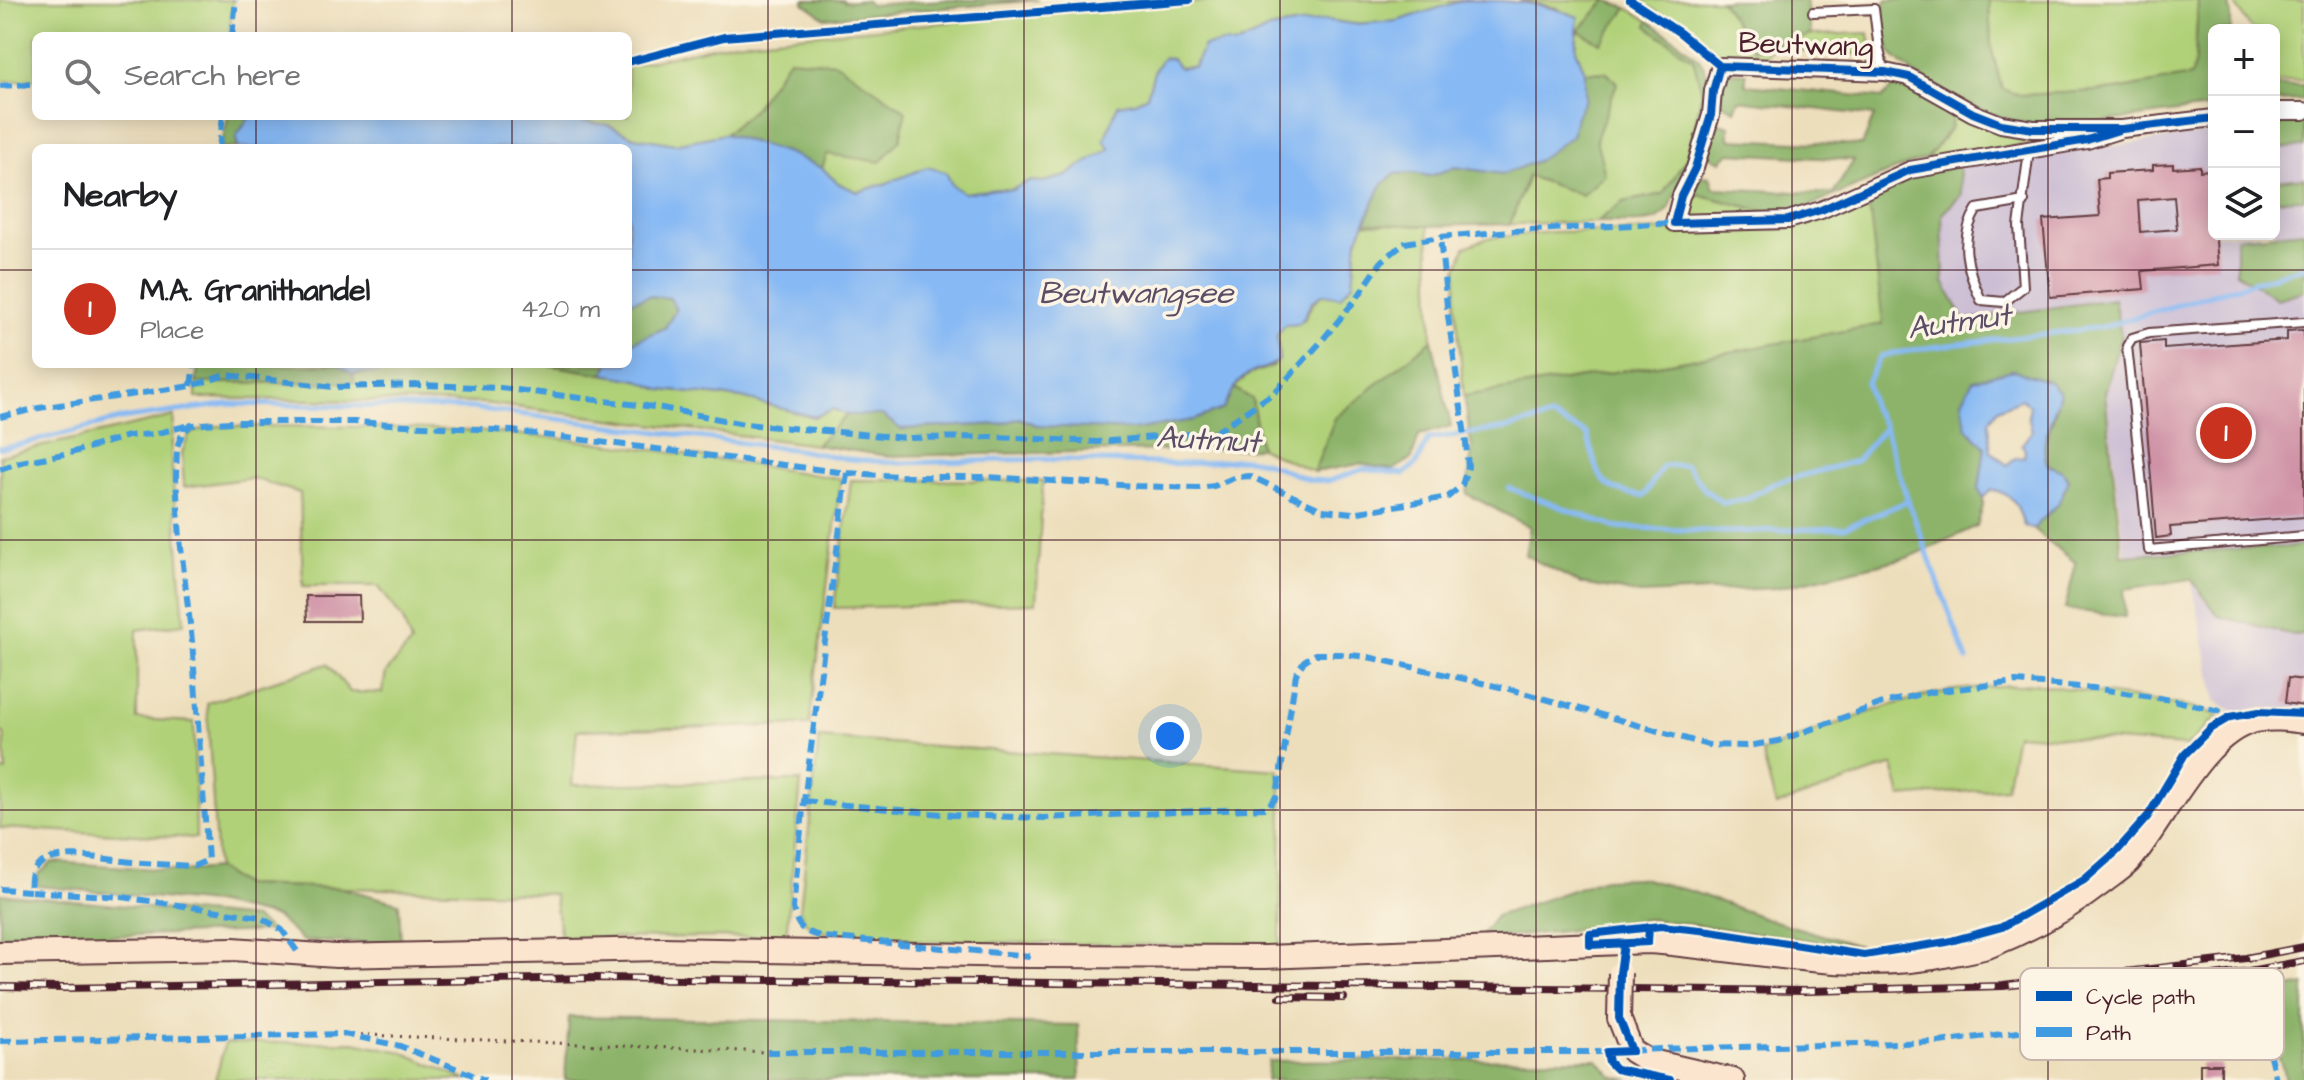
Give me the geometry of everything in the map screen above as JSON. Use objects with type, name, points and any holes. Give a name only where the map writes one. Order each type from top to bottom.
[{"type":"street","name":"Beutwang","points":[[2122,129],[2087,140],[1910,170],[1821,210],[1788,220],[1674,223],[1711,115],[1720,66],[1885,72],[1909,77],[1973,113],[2001,124],[2033,129],[2122,129],[2208,119]]},
{"type":"street","points":[[2280,111],[2304,111]]},
{"type":"street","points":[[0,953],[233,949],[336,956],[661,949],[1265,957],[1648,942],[1849,964],[1922,962],[1986,947],[2047,921],[2128,864],[2202,759],[2221,738],[2253,721],[2304,722]]},
{"type":"street","points":[[1624,944],[1619,1018],[1632,1051],[1647,1060],[1733,1080]]},
{"type":"lane","points":[[1813,12],[1874,9],[1885,72]]},
{"type":"lane","points":[[2024,201],[1977,209],[1968,223],[1970,276],[1981,300],[2004,302],[2023,287],[2019,226],[2024,201],[2029,151]]},
{"type":"lane","points":[[2304,322],[2149,333],[2132,338],[2127,346],[2149,550],[2304,536]]},
{"type":"path","points":[[344,1034],[767,1052]]},
{"type":"shaded area","points":[[2304,125],[2304,709],[2233,711],[2216,701],[2191,578],[2128,583],[2096,305],[1964,326],[1940,285],[1940,170],[2208,133],[2208,240],[2280,240],[2280,127]]},
{"type":"green space","points":[[0,0],[233,0],[229,32],[32,32],[32,79],[0,82]]},
{"type":"green space","points":[[804,0],[866,0],[870,5],[943,0],[1039,0],[825,18]]},
{"type":"green space","points":[[1232,0],[1469,0],[1397,21],[1353,24],[1326,20],[1269,29],[1236,45],[1224,43],[1194,67],[1155,69],[1147,96],[1135,102],[1110,149],[1067,176],[1043,182],[1029,181],[1012,190],[964,193],[952,185],[887,183],[858,192],[839,184],[822,168],[827,154],[789,59],[753,110],[725,134],[675,144],[634,137],[608,125],[574,120],[632,120],[632,65],[733,42],[1047,13]]},
{"type":"green space","points":[[1519,0],[1607,0],[1579,30],[1601,43],[1627,8],[1649,21],[1647,26],[1693,58],[1702,91],[1690,153],[1663,194],[1623,202],[1597,222],[1510,224],[1528,176],[1582,195],[1596,139],[1617,83],[1607,73],[1585,72],[1576,49],[1578,31],[1558,8]]},
{"type":"green space","points":[[1607,0],[1627,8],[1601,43],[1578,31]]},
{"type":"green space","points":[[1639,0],[1721,0],[1753,50],[1811,35],[1869,33],[1872,55],[1771,49],[1763,59],[1724,56]]},
{"type":"green space","points":[[1721,0],[1806,0],[1811,35],[1753,50]]},
{"type":"green space","points":[[1886,0],[1989,0],[1991,47],[2002,89],[2020,95],[2116,90],[2191,76],[2195,61],[2198,0],[2228,0],[2231,24],[2208,24],[2208,108],[2086,124],[2022,123],[1979,110],[1913,73],[1890,53],[1881,15]]},
{"type":"green space","points":[[1989,0],[2198,0],[2195,61],[2191,76],[2116,90],[2020,95],[2002,89],[1991,47]]},
{"type":"green space","points":[[2232,0],[2304,0],[2304,80],[2280,82],[2280,24],[2248,24]]},
{"type":"green space","points":[[1649,21],[1686,47],[1702,63],[1708,91],[1703,123],[1681,181],[1663,215],[1646,221],[1597,222],[1623,202],[1663,194],[1690,153],[1702,91],[1693,59],[1647,26]]},
{"type":"green space","points":[[789,59],[836,63],[906,111],[900,140],[880,162],[827,154],[822,168],[788,153],[725,134],[753,110]]},
{"type":"green space","points":[[1585,72],[1607,73],[1617,83],[1596,139],[1605,175],[1582,195],[1528,176],[1510,224],[1428,226],[1365,223],[1381,186],[1394,174],[1430,176],[1454,167],[1503,174],[1572,136],[1576,116],[1585,99]]},
{"type":"green space","points":[[1731,72],[1746,73],[1746,85],[1882,98],[1901,81],[1952,109],[1951,128],[1926,159],[1785,217],[1690,192],[1702,176],[1710,177],[1714,188],[1833,194],[1854,160],[1729,153],[1721,161],[1708,153],[1710,136],[1716,126],[1720,123],[1729,126],[1729,139],[1862,145],[1874,116],[1739,100],[1735,110],[1721,103],[1719,94]]},
{"type":"green space","points":[[2304,85],[2304,100],[2280,101],[2280,86]]},
{"type":"green space","points":[[1952,109],[2085,136],[1926,159],[1951,128]]},
{"type":"green space","points":[[2290,116],[2304,117],[2304,147],[2280,148],[2280,125]]},
{"type":"green space","points":[[227,120],[248,120],[236,137],[237,144],[222,144]]},
{"type":"green space","points":[[1959,165],[1961,195],[1942,214],[1944,282],[1964,320],[2114,299],[2121,335],[2105,393],[2122,555],[2304,546],[2304,634],[2293,635],[2219,616],[2191,579],[2124,589],[2125,617],[2065,609],[2076,563],[2033,529],[2058,504],[2062,471],[2048,465],[2044,448],[2056,398],[2050,382],[2013,370],[1973,380],[1966,427],[1985,447],[1979,489],[1983,506],[1977,526],[1910,557],[1776,588],[1640,594],[1581,584],[1525,555],[1530,527],[1467,494],[1472,449],[1464,396],[1883,324],[1868,197],[1911,176]]},
{"type":"green space","points":[[2304,178],[2304,199],[2280,200],[2280,180]]},
{"type":"green space","points":[[1690,192],[1785,217],[1691,219],[1685,210]]},
{"type":"green space","points":[[1868,197],[1884,324],[1464,396],[1456,306],[1457,270],[1465,247],[1488,238],[1553,232],[1782,229],[1830,215]]},
{"type":"green space","points":[[1365,223],[1428,226],[1432,340],[1335,418],[1314,472],[1260,448],[1252,399],[1234,388],[1248,375],[1273,366],[1279,360],[1277,335],[1284,325],[1304,320],[1322,294],[1353,284],[1357,240]]},
{"type":"green space","points":[[2304,231],[2304,291],[2277,299],[2236,272],[2236,240],[2280,240],[2280,233]]},
{"type":"green space","points":[[649,296],[671,298],[676,310],[665,328],[632,342],[632,301]]},
{"type":"green space","points":[[1432,340],[1451,426],[1419,435],[1412,458],[1393,470],[1360,464],[1314,472],[1335,418]]},
{"type":"green space","points":[[198,368],[343,368],[353,374],[354,382],[196,383]]},
{"type":"green space","points":[[420,368],[566,368],[638,380],[661,390],[742,398],[813,417],[833,409],[847,415],[816,445],[483,403],[196,398],[196,383],[353,382],[353,374],[407,372]]},
{"type":"green space","points":[[567,368],[607,368],[604,374]]},
{"type":"green space","points":[[1234,388],[1252,399],[1260,448],[888,456],[816,445],[847,415],[882,415],[901,429],[1000,424],[1020,418],[1039,426],[1193,420],[1223,409]]},
{"type":"green space","points":[[174,416],[171,455],[184,624],[137,630],[137,719],[194,722],[196,838],[0,828],[0,772],[6,771],[4,733],[0,732],[0,456]]},
{"type":"green space","points":[[210,426],[319,426],[502,433],[630,447],[841,479],[809,725],[577,730],[572,785],[801,781],[786,937],[561,938],[554,894],[243,885],[217,868],[207,703],[327,664],[350,692],[382,693],[386,673],[411,643],[402,618],[378,586],[303,586],[300,493],[252,478],[184,487],[182,453],[189,435]]},
{"type":"green space","points":[[851,480],[1043,481],[1036,603],[834,608]]},
{"type":"green space","points":[[2035,684],[2188,706],[2219,715],[2186,746],[2016,734],[2006,788],[1901,797],[1893,765],[1776,806],[1762,752],[1863,714],[1925,696],[1966,689]]},
{"type":"green space","points":[[819,738],[1279,770],[1282,804],[1280,947],[915,941],[816,931],[804,921],[800,909]]},
{"type":"green space","points":[[52,862],[184,871],[217,868],[243,885],[342,888],[399,903],[401,944],[303,941],[276,917],[213,903],[38,886],[38,875]]},
{"type":"green space","points":[[1641,878],[1862,947],[1649,919],[1478,940],[1496,916],[1604,879]]},
{"type":"green space","points":[[0,894],[254,918],[271,931],[0,939]]},
{"type":"green space","points":[[2304,985],[2304,1080],[2286,1080],[2280,1060],[2284,1060],[2284,989]]},
{"type":"green space","points":[[569,1017],[1078,1025],[1080,1080],[565,1080]]},
{"type":"green space","points":[[354,1042],[402,1052],[466,1080],[215,1080],[225,1043]]},
{"type":"green space","points":[[1597,1059],[1612,1076],[1630,1080],[1267,1080],[1269,1061]]},
{"type":"water","name":"Beutwangsee","points":[[1464,0],[1536,5],[1578,17],[1576,49],[1585,72],[1585,99],[1576,116],[1572,136],[1537,161],[1503,174],[1455,167],[1430,176],[1394,174],[1381,186],[1357,240],[1353,283],[1340,297],[1323,294],[1312,302],[1301,322],[1284,325],[1277,335],[1279,360],[1243,378],[1223,409],[1193,420],[1133,430],[1039,426],[1020,418],[1000,424],[901,429],[882,415],[847,415],[833,409],[814,417],[742,398],[661,390],[638,380],[604,374],[607,368],[632,368],[632,342],[665,328],[676,310],[670,298],[649,296],[632,301],[632,144],[237,144],[236,137],[248,120],[574,120],[608,125],[634,137],[675,144],[725,134],[788,153],[822,168],[839,184],[858,192],[927,167],[946,172],[952,185],[964,193],[1012,190],[1029,181],[1043,182],[1067,176],[1110,149],[1104,140],[1118,105],[1147,96],[1155,69],[1163,58],[1172,59],[1179,68],[1194,67],[1204,46],[1236,45],[1269,29],[1326,20],[1353,24],[1397,21]]},
{"type":"water","points":[[343,368],[420,368],[407,372],[353,374]]},
{"type":"water","points":[[2013,370],[2050,382],[2060,392],[2046,438],[2045,456],[2048,465],[2062,471],[2069,480],[2058,504],[2033,529],[2024,526],[2010,497],[1991,490],[1983,498],[1979,489],[1985,447],[1966,427],[1962,401],[1973,380]],"holes":[[[2021,399],[2030,406],[2028,416],[2032,431],[2022,444],[2024,457],[2015,458],[2007,465],[1991,451],[1989,421],[1998,409]]]},
{"type":"building","points":[[2173,164],[2173,168],[2200,166],[2200,171],[2208,170],[2208,240],[2216,240],[2218,265],[2142,271],[2144,289],[2050,297],[2043,220],[2100,216],[2097,179],[2107,178],[2107,173],[2153,170],[2153,165]],"holes":[[[2174,197],[2177,229],[2140,232],[2138,200]]]},
{"type":"building","points":[[2304,330],[2304,517],[2170,527],[2171,536],[2156,538],[2140,343],[2164,341],[2164,349],[2287,340],[2287,331]]},
{"type":"building","points":[[306,596],[359,596],[360,621],[307,621]]},
{"type":"building","points":[[2288,678],[2304,680],[2304,706],[2285,703]]},
{"type":"building","points":[[2200,1064],[2221,1064],[2221,1080],[2200,1080]]},
{"type":"waterway","name":"Autmut","points":[[0,448],[121,419],[229,404],[472,408],[849,459],[901,463],[1040,459],[1185,464],[1247,459],[1264,462],[1309,480],[1328,481],[1364,469],[1404,474],[1417,463],[1428,439],[1508,428],[1551,417],[1587,434],[1602,478],[1617,490],[1644,496],[1663,466],[1686,465],[1705,490],[1723,503],[1746,499],[1775,483],[1856,461],[1885,427],[1872,407],[1867,382],[1881,356],[2103,327],[2304,267]]},
{"type":"waterway","points":[[1885,428],[1908,501],[1967,660]]},
{"type":"waterway","points":[[1509,488],[1614,527],[1729,532],[1844,528],[1908,501]]},
{"type":"railway","points":[[2159,968],[2246,958],[2304,947]]},
{"type":"railway","points":[[2266,968],[2304,961]]},
{"type":"railway","points":[[0,987],[596,978],[1808,991],[2020,984]]},
{"type":"railway","points":[[1280,997],[1344,998]]},
{"type":"marked path","points":[[232,32],[236,0]]},
{"type":"marked path","points":[[0,86],[32,84]]},
{"type":"marked path","points":[[220,144],[222,120]]},
{"type":"marked path","points":[[0,889],[31,891],[34,870],[40,864],[59,857],[194,866],[208,860],[176,478],[177,447],[182,434],[191,425],[353,422],[512,431],[847,473],[917,477],[988,477],[1199,488],[1250,476],[1322,510],[1353,513],[1448,497],[1462,485],[1468,467],[1440,237],[1674,223]]},
{"type":"marked path","points":[[0,417],[39,408],[191,386],[226,375],[334,387],[423,385],[500,388],[662,408],[744,424],[907,438],[996,437],[1097,442],[1216,432],[1275,392],[1357,298],[1382,261],[1405,243],[1440,237]]},
{"type":"marked path","points":[[191,386],[193,368]]},
{"type":"marked path","points":[[0,469],[128,436],[154,434],[190,425]]},
{"type":"marked path","points":[[847,473],[804,801],[793,908],[797,921],[803,929],[824,937],[1030,956]]},
{"type":"marked path","points":[[804,801],[952,815],[1044,818],[1267,808],[1275,799],[1278,789],[1296,674],[1304,661],[1315,654],[1368,657],[1513,690],[1708,745],[1747,746],[1779,741],[1883,703],[1931,692],[2016,682],[2093,688],[2177,701],[2219,711],[2233,721]]},
{"type":"marked path","points":[[31,891],[122,897],[260,917],[282,930],[299,954]]},
{"type":"marked path","points":[[767,1052],[1607,1052],[1939,1042],[2020,1032]]},
{"type":"marked path","points":[[0,1041],[344,1034],[400,1046],[485,1080]]},
{"type":"marked path","points":[[2271,1060],[2276,1080]]},
{"type":"cycle path","points":[[632,61],[724,37],[1189,0]]},
{"type":"cycle path","points":[[1630,0],[1680,33],[1720,66]]},
{"type":"cycle path","points":[[1720,66],[1711,115],[1674,223],[1788,220],[1821,210],[1910,170],[2087,140],[2122,129]]},
{"type":"cycle path","points":[[1720,66],[1885,72],[1909,77],[1973,113],[2001,124],[2033,129],[2122,129],[2208,119]]},
{"type":"cycle path","points":[[1649,927],[1648,942],[1590,945],[1590,934],[1661,926],[1864,955],[1947,942],[2002,927],[2084,880],[2117,851],[2148,816],[2185,754],[2211,728],[2230,717],[2259,712],[2304,714]]},
{"type":"cycle path","points":[[1624,944],[1619,1018],[1632,1051],[1607,1052],[1609,1062],[1616,1069],[1670,1080]]},
{"type":"place","name":"M.A. Granithandel","points":[[2226,433]]}]
